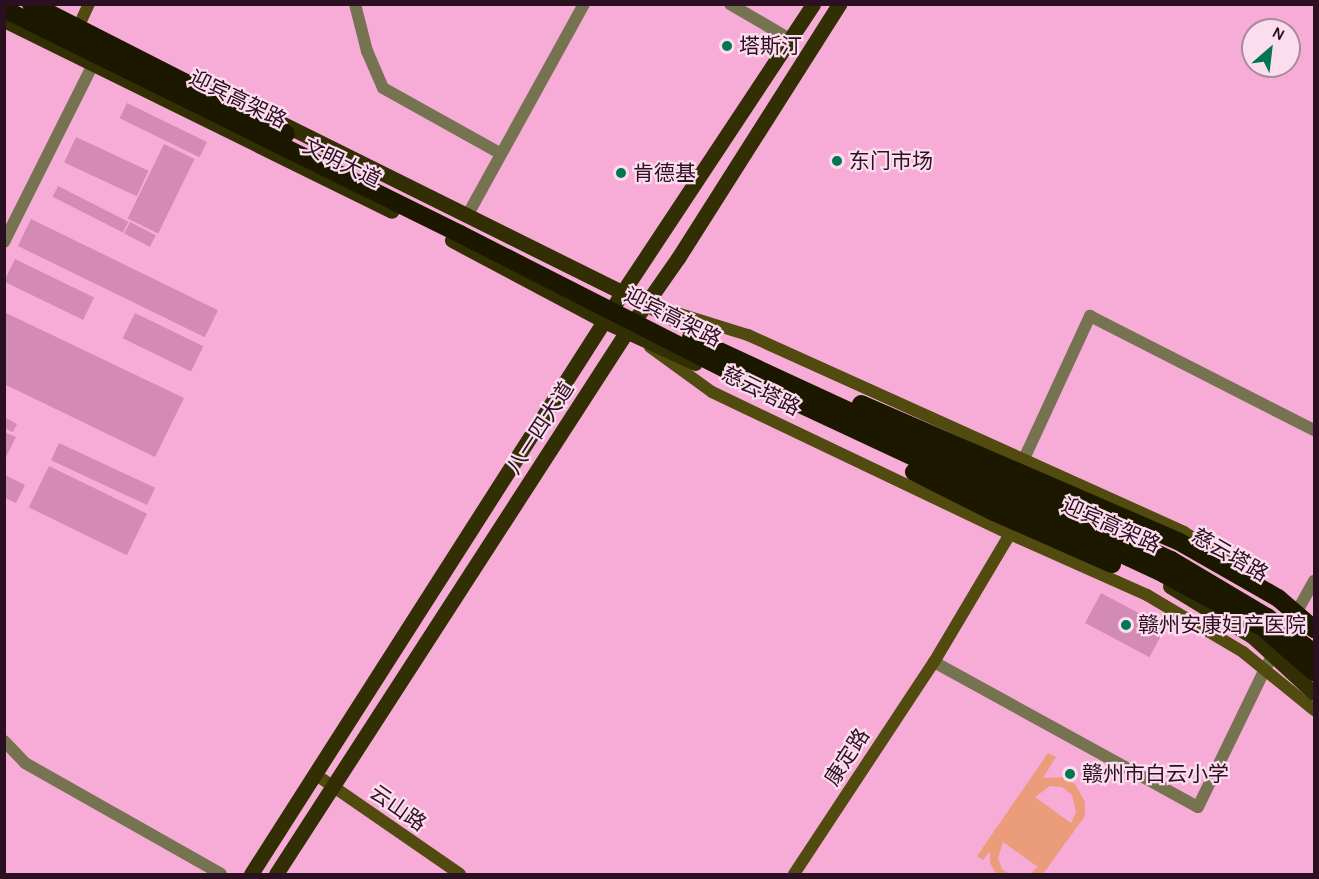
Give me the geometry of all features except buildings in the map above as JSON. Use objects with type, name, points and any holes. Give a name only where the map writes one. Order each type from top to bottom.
[{"type":"highway","name":"迎宾高架路","points":[[31,4],[734,360],[1171,560],[1267,617],[1314,653]]},
{"type":"highway","name":"迎宾高架路","points":[[4,9],[460,234],[729,371],[1164,574],[1262,627],[1314,672]]},
{"type":"highway","points":[[738,353],[1011,467],[1178,541],[1278,598],[1314,629]]},
{"type":"highway","points":[[722,377],[994,512],[1157,584],[1255,636],[1314,678]]},
{"type":"main road","name":"文明大道","points":[[47,4],[646,304]]},
{"type":"main road","name":"八一四大道","points":[[251,874],[606,322],[622,293],[813,4]]},
{"type":"main road","name":"八一四大道","points":[[276,874],[838,4]]},
{"type":"main road","name":"文明大道","points":[[4,20],[456,242],[627,331]]},
{"type":"main road","name":"慈云塔路","points":[[646,304],[738,353],[1176,548],[1296,615],[1314,640]]},
{"type":"main road","name":"慈云塔路","points":[[627,331],[722,377]]},
{"type":"main road","points":[[1227,621],[1252,636],[1314,693]]},
{"type":"street","points":[[81,21],[89,4]]},
{"type":"street","points":[[355,4],[367,51],[383,88],[500,153]]},
{"type":"street","points":[[467,216],[584,4]]},
{"type":"street","points":[[730,4],[790,39]]},
{"type":"street","points":[[4,242],[93,64]]},
{"type":"street","name":"慈云塔路","points":[[646,304],[748,335],[1023,461],[1185,532],[1283,595],[1296,615],[1314,622]]},
{"type":"street","points":[[1023,461],[1090,316],[1314,430]]},
{"type":"street","name":"慈云塔路","points":[[627,331],[712,392],[1010,534],[1147,596],[1243,652],[1314,710]]},
{"type":"street","name":"康定路","points":[[794,874],[934,662],[1010,534]]},
{"type":"street","points":[[934,662],[1198,807],[1265,669],[1314,581]]},
{"type":"street","points":[[4,741],[25,763],[221,874]]},
{"type":"street","name":"云山路","points":[[315,774],[460,874]]},
{"type":"shaded area","points":[[1048,753],[1056,757],[1043,778],[1063,777],[1075,784],[1085,802],[1085,816],[1043,874],[1030,874],[1038,867],[1003,842],[998,858],[1002,869],[1009,874],[996,874],[990,863],[990,851],[983,860],[977,856]],"holes":[[[1050,786],[1062,787],[1072,795],[1076,812],[1071,823],[1035,797]]]},
{"type":"place","name":"塔斯汀","points":[[727,46]]},
{"type":"place","name":"东门市场","points":[[837,161]]},
{"type":"place","name":"肯德基","points":[[621,173]]},
{"type":"place","name":"赣州安康妇产医院","points":[[1126,625]]},
{"type":"place","name":"赣州市白云小学","points":[[1070,774]]}]
